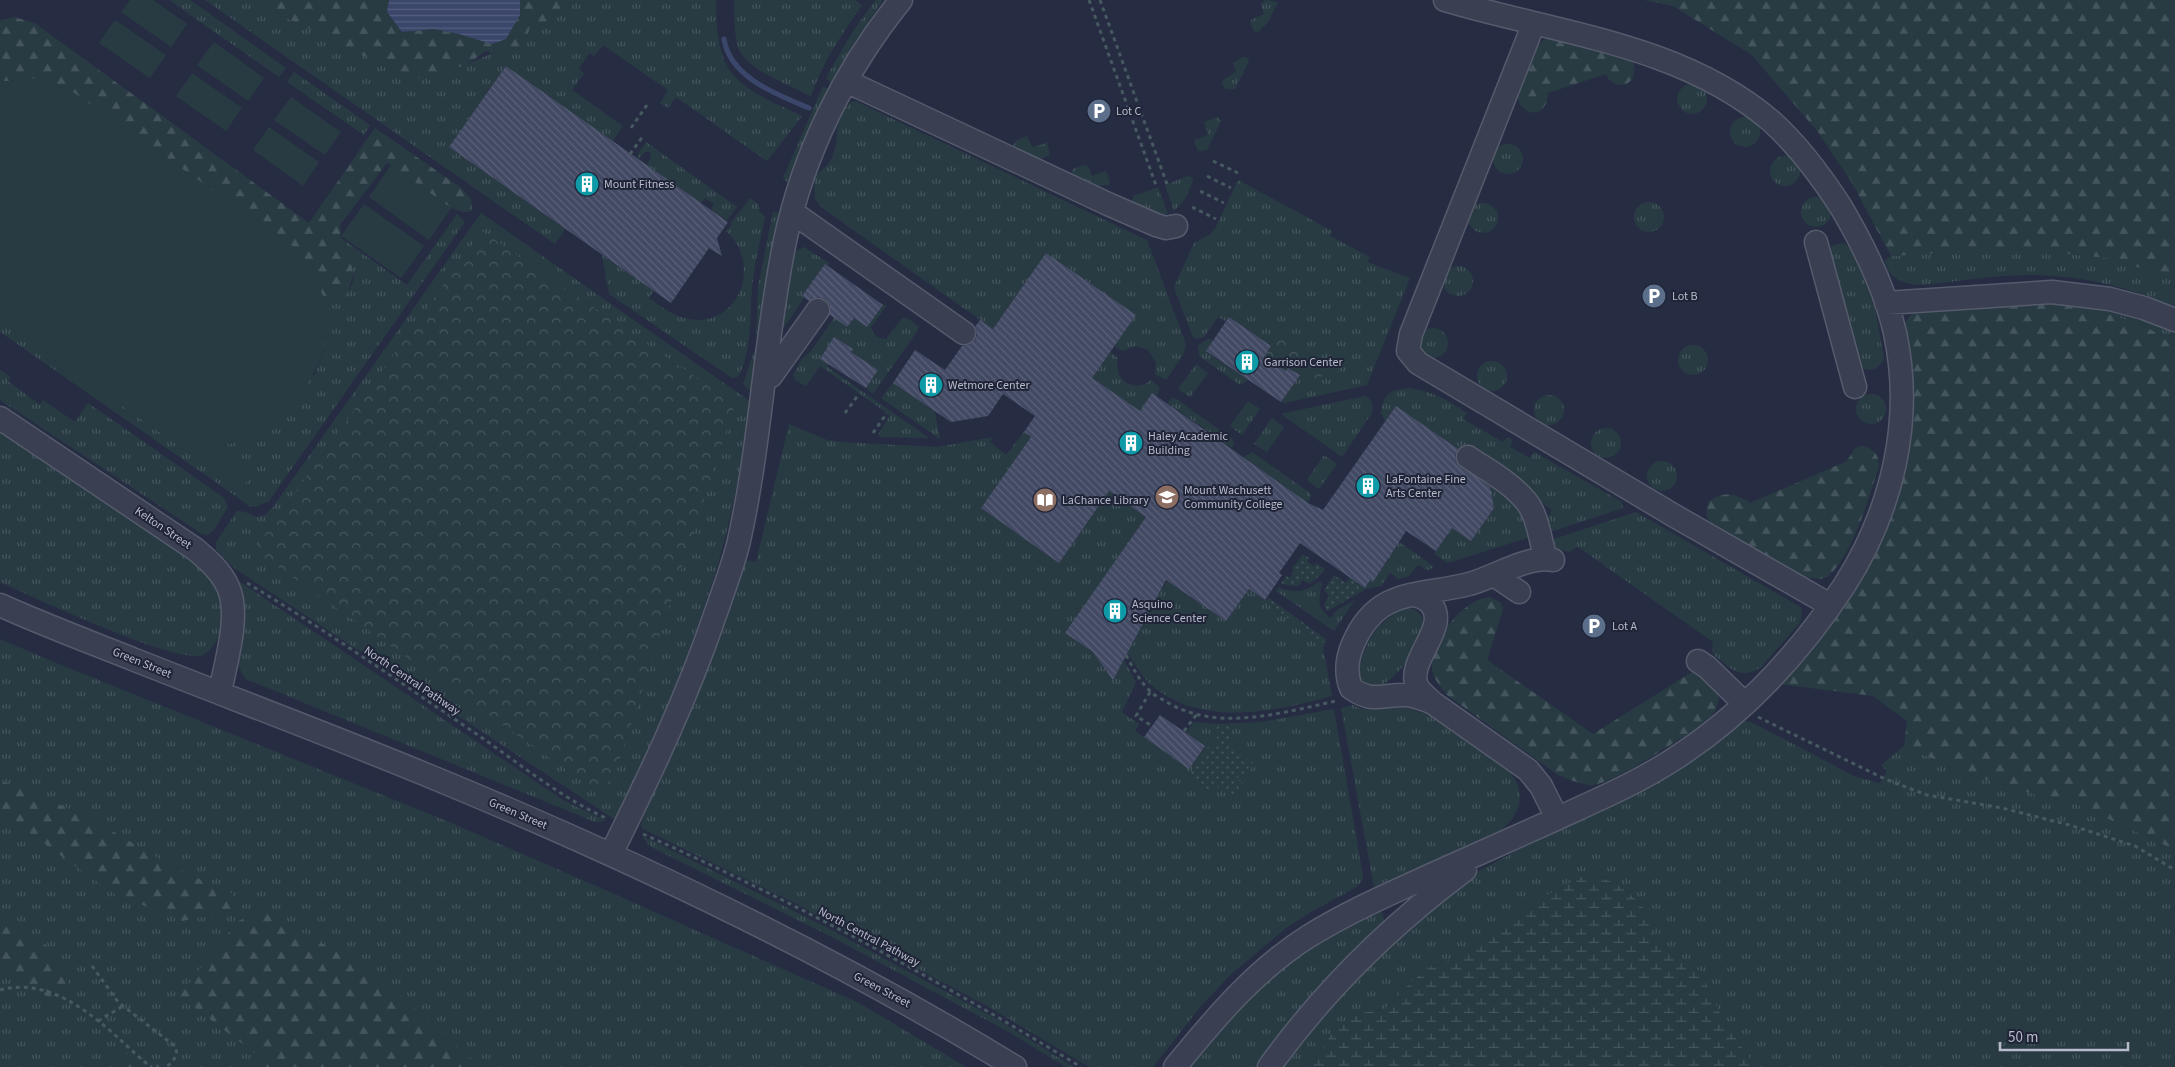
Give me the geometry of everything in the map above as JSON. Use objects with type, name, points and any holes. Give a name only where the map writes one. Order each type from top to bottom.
[{"type":"street","points":[[611,854],[684,701],[730,570],[743,522],[753,468],[774,379],[781,261],[792,212],[811,155],[846,81],[874,36],[901,0]]},
{"type":"street","points":[[1175,1067],[1209,1024],[1241,990],[1284,953],[1306,938],[1351,911],[1635,782],[1667,764],[1706,736],[1745,704],[1783,668],[1830,605],[1862,557],[1873,534],[1890,487],[1896,463],[1901,421],[1901,372],[1897,345],[1886,303],[1871,264],[1835,198],[1787,136],[1754,108],[1717,84],[1652,55],[1445,0]]},
{"type":"street","points":[[1534,23],[1411,334],[1408,351],[1418,362],[1673,515],[1830,605]]},
{"type":"street","points":[[846,81],[1108,204],[1156,225],[1166,228],[1176,226]]},
{"type":"street","points":[[792,212],[964,333]]},
{"type":"street","points":[[1816,242],[1855,387]]},
{"type":"street","points":[[1886,303],[2052,292],[2110,299],[2144,308],[2175,320]]},
{"type":"street","points":[[774,379],[818,310]]},
{"type":"street","name":"Kelton Street","points":[[0,418],[195,549],[217,569],[228,587],[233,606],[232,627],[220,693]]},
{"type":"street","points":[[1374,698],[1386,694],[1405,680],[1419,660],[1432,634],[1436,619],[1447,599],[1456,591],[1469,584],[1528,563],[1549,560],[1533,513],[1526,500],[1507,484],[1468,457]]},
{"type":"street","points":[[1494,575],[1519,592]]},
{"type":"street","points":[[1433,703],[1419,697],[1405,695],[1374,698],[1362,696],[1352,688],[1348,676],[1349,654],[1356,636],[1370,616],[1385,603],[1410,595],[1469,584]]},
{"type":"street","points":[[1410,595],[1418,595],[1430,602],[1434,608],[1436,619]]},
{"type":"street","name":"Green Street","points":[[0,605],[422,773],[611,854],[835,964],[920,1010],[1015,1067]]},
{"type":"street","points":[[1419,660],[1415,673],[1416,683],[1420,691],[1433,703],[1528,770],[1542,786],[1557,818]]},
{"type":"street","points":[[1698,661],[1745,704]]},
{"type":"street","points":[[1269,1067],[1308,1016],[1378,944],[1433,895],[1505,842]]},
{"type":"path","points":[[1089,0],[1157,188]]},
{"type":"path","points":[[1100,0],[1167,184]]},
{"type":"path","points":[[631,128],[647,105]]},
{"type":"path","points":[[630,154],[642,136]]},
{"type":"path","points":[[1214,161],[1238,173]]},
{"type":"path","points":[[1207,176],[1231,188]]},
{"type":"path","points":[[1200,191],[1224,203]]},
{"type":"path","points":[[1192,207],[1216,219]]},
{"type":"path","points":[[845,413],[859,394]]},
{"type":"path","points":[[873,433],[887,413]]},
{"type":"path","name":"North Central Pathway","points":[[241,579],[479,736],[552,787],[590,811],[611,820]]},
{"type":"path","points":[[1126,655],[1137,675],[1150,692],[1179,709],[1224,720],[1274,715],[1336,701]]},
{"type":"path","points":[[1150,692],[1136,716],[1152,726]]},
{"type":"path","points":[[1745,704],[1761,720],[1885,779],[1927,795],[2002,808],[2073,826],[2135,846],[2175,870]]},
{"type":"path","points":[[1184,732],[1197,714]]},
{"type":"path","name":"North Central Pathway","points":[[643,834],[817,919],[989,1011],[1082,1067]]},
{"type":"path","points":[[92,966],[112,996],[176,1048],[175,1058],[166,1067]]},
{"type":"path","points":[[0,990],[20,986],[42,988],[60,996],[98,1021],[152,1067]]},
{"type":"path","points":[[98,1021],[123,1006]]},
{"type":"green space","points":[[130,0],[153,0],[187,24],[171,47],[121,12]]},
{"type":"green space","points":[[169,0],[190,0],[286,68],[279,77]]},
{"type":"green space","points":[[205,0],[257,0],[279,14],[396,72],[419,78],[466,65],[492,53],[518,49],[526,41],[530,27],[538,27],[577,0],[716,0],[719,41],[724,61],[729,70],[750,89],[802,116],[767,161],[676,97],[668,108],[660,103],[668,90],[603,45],[594,56],[589,53],[579,69],[584,73],[572,90],[623,126],[612,142],[506,66],[449,147],[565,229],[555,244]]},
{"type":"green space","points":[[257,0],[389,0],[387,12],[402,32],[434,29],[459,34],[513,25],[520,15],[520,0],[577,0],[538,27],[530,27],[526,41],[518,49],[492,53],[486,51],[466,65],[419,78],[396,72],[279,14]]},
{"type":"green space","points":[[734,0],[855,0],[862,5],[827,60],[811,96],[759,70],[742,55],[738,47],[736,35]]},
{"type":"green space","points":[[875,0],[882,0],[854,43],[832,83],[826,79],[827,76],[852,33]]},
{"type":"green space","points":[[1265,0],[1278,2],[1268,22],[1258,32],[1254,31],[1250,22],[1264,14],[1261,4]]},
{"type":"green space","points":[[1644,0],[2175,0],[2175,279],[2108,258],[2017,249],[1891,256],[1851,181],[1818,132],[1752,55],[1673,6]]},
{"type":"green space","points":[[15,17],[36,24],[309,223],[375,128],[460,187],[471,199],[472,211],[463,212],[451,208],[387,163],[340,225],[341,241],[352,262],[353,275],[346,299],[337,301],[322,295],[316,277],[74,93],[38,82],[0,82],[0,20]]},
{"type":"green space","points":[[115,20],[166,55],[150,78],[99,43]]},
{"type":"green space","points":[[1553,34],[1633,60],[1633,78],[1628,83],[1618,85],[1609,80],[1606,74],[1548,93],[1547,102],[1543,108],[1539,111],[1528,111],[1519,101],[1517,93],[1534,52],[1539,45]]},
{"type":"green space","points":[[214,42],[264,78],[248,101],[197,65]]},
{"type":"green space","points":[[1243,57],[1247,57],[1249,61],[1235,89],[1226,89],[1222,84],[1223,80],[1236,72],[1233,63]]},
{"type":"green space","points":[[294,72],[370,125],[364,135],[287,82]]},
{"type":"green space","points":[[192,73],[242,108],[226,131],[176,96]]},
{"type":"green space","points":[[37,78],[74,93],[290,244],[303,256],[313,270],[321,291],[327,319],[324,345],[316,370],[287,412],[264,432],[246,440],[213,446],[252,474],[241,489],[0,320],[0,82]]},
{"type":"green space","points":[[1692,84],[1703,88],[1707,99],[1703,110],[1692,114],[1681,110],[1677,99],[1681,88]]},
{"type":"green space","points":[[823,86],[829,89],[790,180],[787,182],[783,178]]},
{"type":"green space","points":[[291,97],[341,132],[325,155],[274,120]]},
{"type":"green space","points":[[855,101],[1147,240],[1186,344],[1183,355],[1166,380],[1155,374],[1156,362],[1148,350],[1136,346],[1123,351],[1114,346],[1135,315],[1046,253],[993,329],[821,207],[815,199],[814,177],[831,160],[836,145],[838,124],[845,110],[851,102]]},
{"type":"green space","points":[[1217,117],[1221,121],[1207,150],[1198,151],[1194,140],[1208,135],[1204,122]]},
{"type":"green space","points":[[1745,117],[1756,121],[1760,132],[1756,143],[1745,147],[1734,143],[1730,132],[1734,121]]},
{"type":"green space","points":[[269,127],[319,162],[303,186],[253,150]]},
{"type":"green space","points":[[1027,136],[1032,147],[1047,143],[1050,155],[1040,159],[1013,146],[1017,140]]},
{"type":"green space","points":[[646,142],[737,207],[727,220],[711,210],[714,204],[705,198],[701,203],[646,166],[651,157],[650,152],[645,152],[639,158],[637,156]]},
{"type":"green space","points":[[1508,144],[1519,148],[1523,159],[1519,170],[1508,174],[1497,170],[1493,159],[1497,148]]},
{"type":"green space","points":[[1785,156],[1796,160],[1800,171],[1796,182],[1785,186],[1774,182],[1770,171],[1774,160]]},
{"type":"green space","points":[[391,165],[451,208],[429,240],[369,197]]},
{"type":"green space","points":[[1085,165],[1088,166],[1092,176],[1106,171],[1110,181],[1109,185],[1096,186],[1071,173],[1073,169]]},
{"type":"green space","points":[[1187,176],[1192,177],[1193,181],[1185,199],[1174,211],[1165,185]]},
{"type":"green space","points":[[1238,180],[1332,231],[1330,236],[1370,257],[1367,262],[1410,278],[1367,385],[1284,403],[1281,402],[1300,375],[1308,381],[1340,370],[1270,346],[1218,317],[1204,337],[1197,339],[1193,337],[1174,288],[1194,243],[1209,235],[1215,229]]},
{"type":"green space","points":[[1158,187],[1168,214],[1158,214],[1132,201],[1134,196]]},
{"type":"green space","points":[[1816,197],[1827,201],[1831,212],[1827,223],[1816,227],[1805,223],[1801,212],[1805,201]]},
{"type":"green space","points":[[750,198],[759,205],[759,211],[765,217],[753,280],[746,356],[738,377],[732,378],[609,294],[602,255],[654,291],[649,298],[672,313],[691,320],[714,317],[726,310],[736,299],[742,286],[744,272],[742,257],[736,243],[726,231],[732,224],[728,222],[731,223]]},
{"type":"green space","points":[[1649,202],[1660,206],[1664,217],[1660,228],[1649,232],[1638,228],[1634,217],[1638,206]]},
{"type":"green space","points":[[1483,203],[1494,207],[1498,218],[1494,229],[1483,233],[1472,229],[1468,218],[1472,207]]},
{"type":"green space","points":[[364,204],[424,246],[401,278],[341,236]]},
{"type":"green space","points":[[773,212],[779,213],[779,223],[752,393],[743,384],[756,346],[758,287]]},
{"type":"green space","points":[[481,213],[751,402],[733,503],[720,555],[697,629],[624,809],[614,819],[234,568],[216,549],[216,542],[237,511],[258,517],[267,513],[273,507]]},
{"type":"green space","points":[[457,214],[465,222],[269,501],[256,507],[250,506],[0,332],[0,320],[241,489],[212,446],[230,444],[315,374],[324,349],[326,311],[322,295],[337,301],[349,290],[352,284],[352,265],[341,238],[407,285]]},
{"type":"green space","points":[[482,231],[735,404],[614,777],[607,784],[598,787],[591,787],[254,550]]},
{"type":"green space","points":[[1843,243],[1852,249],[1875,308],[1884,359],[1880,365],[1868,370],[1861,367],[1827,251],[1832,246]]},
{"type":"green space","points":[[804,247],[829,263],[827,266],[824,265],[802,296],[804,298],[781,332],[791,257],[796,251]]},
{"type":"green space","points":[[2017,249],[2108,258],[2175,279],[2175,307],[2142,294],[2108,284],[2055,276],[2008,276],[1922,285],[1910,284],[1894,277],[1890,273],[1885,261],[1891,256]]},
{"type":"green space","points":[[1458,266],[1469,270],[1473,281],[1469,292],[1458,296],[1447,292],[1443,281],[1447,270]]},
{"type":"green space","points":[[2060,298],[2091,301],[2175,329],[2175,342],[2139,324]]},
{"type":"green space","points":[[2060,298],[2139,324],[2175,342],[2175,850],[2072,802],[2047,798],[1970,775],[1904,746],[1907,721],[1873,696],[1779,684],[1877,537],[1904,324],[1913,312]]},
{"type":"green space","points":[[883,305],[887,305],[871,327],[876,336],[886,339],[902,318],[907,318],[918,326],[918,330],[873,394],[866,388],[878,370],[851,352],[853,349],[826,366],[929,438],[879,437],[878,435],[890,415],[820,366],[806,386],[795,380],[793,375],[802,359],[811,351],[834,318],[847,327],[854,318],[867,327]]},
{"type":"green space","points":[[1433,328],[1444,332],[1448,343],[1444,354],[1433,358],[1422,354],[1418,343],[1422,332]]},
{"type":"green space","points":[[1277,336],[1341,370],[1308,381],[1289,368],[1286,371],[1264,357]]},
{"type":"green space","points":[[1209,338],[1213,341],[1206,352],[1248,380],[1240,385],[1199,356],[1198,346]]},
{"type":"green space","points":[[1693,345],[1704,349],[1708,360],[1704,371],[1693,375],[1682,371],[1678,360],[1682,349]]},
{"type":"green space","points":[[1110,352],[1118,358],[1118,372],[1126,382],[1138,385],[1151,380],[1160,388],[1156,396],[1152,393],[1138,414],[1090,380]]},
{"type":"green space","points":[[1492,361],[1503,365],[1507,376],[1503,387],[1492,391],[1481,387],[1477,376],[1481,365]]},
{"type":"green space","points":[[1196,364],[1208,373],[1190,397],[1178,389]]},
{"type":"green space","points":[[0,370],[11,377],[8,381],[40,405],[43,400],[75,422],[88,403],[223,497],[228,507],[215,528],[208,535],[202,534],[0,400]]},
{"type":"green space","points":[[893,383],[935,412],[940,439],[881,398]]},
{"type":"green space","points":[[1409,388],[1425,391],[1447,400],[1467,413],[1463,419],[1503,442],[1508,437],[1513,440],[1510,447],[1530,458],[1534,452],[1622,502],[1623,508],[1547,533],[1544,525],[1552,510],[1463,447],[1461,451],[1396,406],[1385,421],[1381,412],[1386,397],[1393,391]]},
{"type":"green space","points":[[1871,394],[1882,398],[1886,409],[1882,420],[1871,424],[1860,420],[1856,409],[1860,398]]},
{"type":"green space","points":[[1549,395],[1560,399],[1564,410],[1560,421],[1549,425],[1538,421],[1534,410],[1538,399]]},
{"type":"green space","points":[[1365,396],[1372,403],[1372,413],[1342,457],[1281,414]]},
{"type":"green space","points":[[1172,398],[1178,400],[1232,439],[1234,443],[1232,448],[1167,403]]},
{"type":"green space","points":[[1248,401],[1260,409],[1242,435],[1230,426]]},
{"type":"green space","points":[[1272,418],[1284,427],[1267,452],[1254,444]]},
{"type":"green space","points":[[789,424],[827,440],[840,442],[937,447],[993,437],[990,442],[1006,455],[1024,432],[1031,437],[981,508],[1059,562],[1109,491],[1169,533],[1065,632],[1092,651],[1113,679],[1124,660],[1136,682],[1122,712],[1139,724],[1135,731],[1189,768],[1205,746],[1186,733],[1194,722],[1217,724],[1261,722],[1334,709],[1363,876],[1362,881],[1355,888],[1286,928],[1230,975],[1201,1006],[1153,1067],[1089,1067],[989,1007],[793,902],[643,829],[641,825],[644,815],[700,681],[744,560],[756,562]]},
{"type":"green space","points":[[0,427],[194,561],[207,573],[216,587],[222,602],[222,620],[214,645],[207,653],[187,655],[164,650],[103,628],[0,582]]},
{"type":"green space","points":[[1606,428],[1617,432],[1621,443],[1617,454],[1606,458],[1595,454],[1591,443],[1595,432]]},
{"type":"green space","points":[[1862,446],[1875,452],[1879,466],[1852,542],[1836,568],[1827,577],[1820,579],[1804,577],[1710,522],[1706,515],[1708,502],[1713,498],[1734,495],[1750,503],[1847,461],[1855,448]]},
{"type":"green space","points":[[1252,452],[1310,493],[1311,496],[1308,503],[1244,457]]},
{"type":"green space","points":[[1324,455],[1337,464],[1319,489],[1307,480]]},
{"type":"green space","points":[[1662,461],[1673,465],[1677,476],[1673,487],[1662,491],[1651,487],[1647,476],[1651,465]]},
{"type":"green space","points":[[1488,477],[1518,502],[1530,537],[1448,563],[1434,554],[1452,528],[1471,541],[1494,508]]},
{"type":"green space","points":[[1636,512],[1802,608],[1799,624],[1761,667],[1747,673],[1736,671],[1714,655],[1712,651],[1713,642],[1578,547],[1568,552],[1556,548],[1548,541]]},
{"type":"green space","points":[[1398,541],[1433,566],[1433,568],[1427,570],[1418,565],[1409,576],[1398,579],[1390,573],[1381,586],[1366,589],[1370,580],[1373,581],[1389,559],[1388,557]]},
{"type":"green space","points":[[1303,554],[1309,558],[1307,562],[1314,566],[1316,563],[1325,569],[1309,584],[1303,580],[1298,586],[1281,584],[1286,576],[1290,578],[1294,571],[1292,569]]},
{"type":"green space","points":[[1178,567],[1173,585],[1226,621],[1249,589],[1325,644],[1323,648],[1332,696],[1262,711],[1214,711],[1192,707],[1170,698],[1150,684],[1127,653],[1161,590]]},
{"type":"green space","points":[[1334,575],[1346,583],[1350,577],[1366,589],[1327,611],[1324,605],[1329,596],[1324,590]]},
{"type":"green space","points":[[239,581],[563,800],[606,821],[595,822],[246,679],[239,666],[239,651],[244,621]]},
{"type":"green space","points":[[1318,582],[1322,583],[1319,599],[1320,607],[1331,618],[1337,610],[1355,600],[1334,631],[1276,591],[1279,587],[1289,591],[1304,590]]},
{"type":"green space","points":[[1490,597],[1501,603],[1503,609],[1487,660],[1593,734],[1692,672],[1716,691],[1719,697],[1716,709],[1708,721],[1632,768],[1602,783],[1583,784],[1558,775],[1447,695],[1434,676],[1432,668],[1433,657],[1450,623],[1469,605]]},
{"type":"green space","points":[[1269,598],[1327,640],[1325,644],[1263,601]]},
{"type":"green space","points":[[1409,607],[1421,615],[1423,624],[1416,646],[1401,669],[1392,678],[1375,687],[1366,686],[1361,681],[1361,663],[1373,634],[1388,618]]},
{"type":"green space","points":[[0,639],[449,822],[612,893],[859,1003],[966,1067],[0,1067]]},
{"type":"green space","points":[[1353,705],[1362,709],[1406,708],[1434,718],[1507,770],[1514,777],[1520,793],[1517,809],[1508,824],[1501,830],[1374,887],[1341,708]]},
{"type":"green space","points":[[1738,719],[1753,723],[1856,777],[1880,783],[1887,771],[1881,765],[1904,746],[1970,775],[2047,798],[2072,802],[2175,850],[2175,1067],[1755,1067],[1719,1012],[1701,972],[1669,951],[1651,930],[1643,907],[1624,888],[1599,876],[1537,900],[1476,947],[1424,971],[1395,997],[1385,1009],[1354,1014],[1330,1036],[1311,1067],[1278,1067],[1343,986],[1473,874],[1585,815]]},
{"type":"green space","points":[[1217,724],[1231,724],[1230,744],[1241,757],[1250,759],[1253,763],[1249,774],[1236,778],[1245,785],[1235,800],[1213,784],[1207,791],[1188,777],[1209,746],[1217,742]]},
{"type":"green space","points":[[0,780],[89,817],[171,866],[233,894],[234,910],[182,921],[113,893],[24,829],[1,824]]},
{"type":"green space","points":[[643,836],[822,925],[998,1020],[1074,1067],[1066,1067],[1007,1031],[830,936],[651,847]]},
{"type":"green space","points":[[1599,876],[1624,888],[1643,907],[1651,930],[1669,951],[1701,972],[1719,1012],[1755,1067],[1311,1067],[1330,1036],[1354,1014],[1385,1009],[1395,997],[1424,971],[1476,947],[1537,900],[1581,877]]},
{"type":"green space","points":[[260,910],[376,973],[476,1063],[484,1067],[252,1067],[260,1057],[179,996],[237,922]]},
{"type":"green space","points":[[1381,910],[1384,919],[1383,923],[1324,982],[1258,1067],[1180,1067],[1213,1026],[1318,937]]},
{"type":"green space","points":[[0,912],[50,948],[70,986],[50,998],[0,971]]},
{"type":"green space","points":[[121,1053],[176,1067],[121,1067]]},
{"type":"water","points":[[389,0],[520,0],[520,15],[506,39],[492,44],[434,29],[402,32],[387,12]]},
{"type":"building","name":"Mount Fitness","points":[[506,66],[728,222],[717,238],[722,256],[709,248],[671,303],[449,147]]},
{"type":"building","points":[[1046,253],[1136,315],[1092,378],[1140,411],[1152,393],[1308,503],[1323,510],[1396,406],[1458,449],[1455,456],[1457,463],[1490,487],[1494,508],[1471,541],[1452,528],[1436,551],[1406,531],[1373,582],[1370,580],[1365,588],[1300,543],[1279,573],[1282,575],[1265,600],[1249,589],[1226,621],[1166,580],[1113,680],[1092,651],[1065,633],[1146,517],[1109,491],[1059,563],[981,508],[1031,437],[1024,432],[1035,416],[1003,394],[988,416],[951,422],[893,383],[915,350],[945,370],[962,346],[969,345],[975,340],[977,334],[975,327],[980,320],[993,329]]},
{"type":"building","points":[[825,264],[883,305],[867,327],[854,318],[847,327],[830,315],[830,305],[825,299],[819,297],[809,301],[802,296]]},
{"type":"building","name":"Garrison Center","points":[[1229,317],[1271,346],[1264,357],[1286,371],[1288,368],[1300,375],[1281,402],[1206,351]]},
{"type":"building","points":[[834,337],[853,349],[851,352],[878,370],[866,388],[820,359]]},
{"type":"building","points":[[1160,715],[1205,746],[1189,769],[1144,737]]},
{"type":"waterway","points":[[724,39],[728,53],[745,75],[770,91],[809,108]]},
{"type":"place","name":"Lot C","points":[[1099,111]]},
{"type":"place","name":"Mount Fitness","points":[[587,184]]},
{"type":"place","name":"Lot B","points":[[1654,296]]},
{"type":"place","name":"Garrison Center","points":[[1247,362]]},
{"type":"place","name":"Wetmore Center","points":[[931,385]]},
{"type":"place","name":"Haley Academic Building","points":[[1131,443]]},
{"type":"place","name":"LaFontaine Fine Arts Center","points":[[1368,486]]},
{"type":"place","name":"Mount Wachusett Community College","points":[[1167,497]]},
{"type":"place","name":"LaChance Library","points":[[1045,500]]},
{"type":"place","name":"Asquino Science Center","points":[[1115,611]]},
{"type":"place","name":"Lot A","points":[[1594,626]]}]
